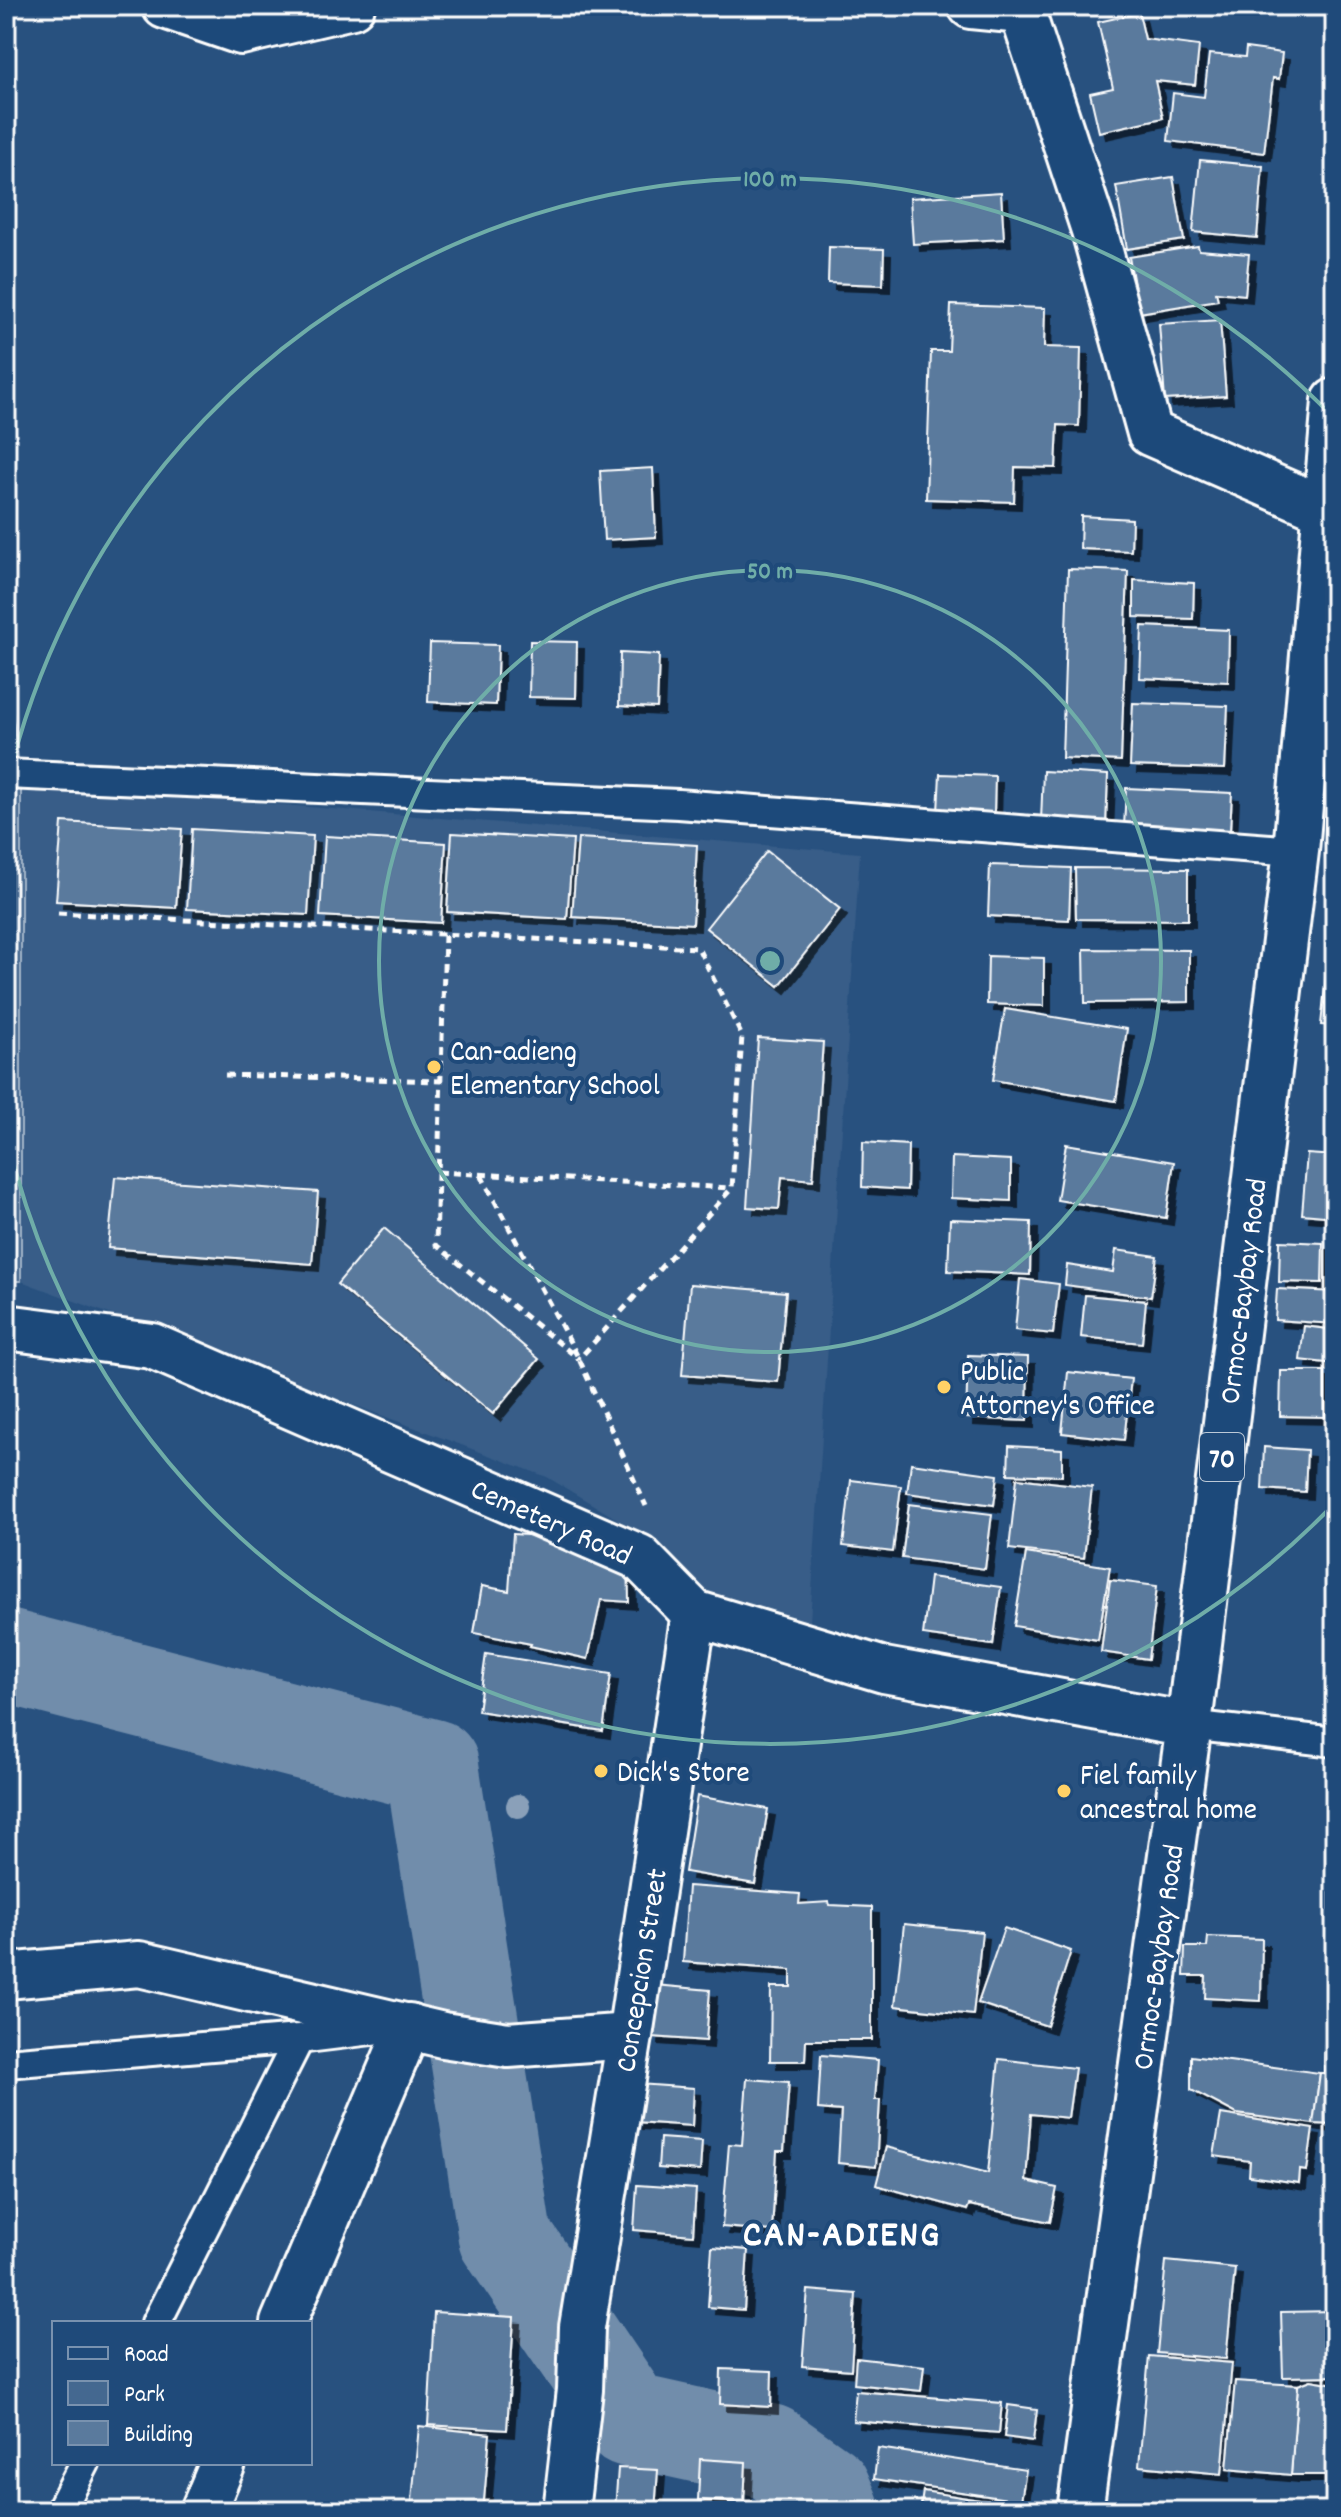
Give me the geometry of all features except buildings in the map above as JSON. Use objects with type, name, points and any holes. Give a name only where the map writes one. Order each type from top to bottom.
[{"type":"main road","points":[[165,6],[241,32],[352,6]]},
{"type":"main road","points":[[971,6],[1022,11],[1094,230],[1150,433],[1324,509]]},
{"type":"main road","name":"Ormoc-Baybay Road","points":[[1080,2511],[1189,1725],[1296,851],[1335,401]]},
{"type":"main road","name":"Cemetery Road","points":[[6,1327],[152,1346],[639,1557],[694,1613],[884,1670],[1189,1725]]},
{"type":"main road","name":"Concepcion Street","points":[[566,2511],[580,2390],[582,2327],[694,1613]]},
{"type":"main road","points":[[6,1976],[139,1964],[426,2031],[508,2045],[630,2036]]},
{"type":"main road","points":[[284,2321],[426,2031]]},
{"type":"main road","points":[[203,2511],[222,2465]]},
{"type":"lane","points":[[6,774],[678,804],[1296,851]]},
{"type":"lane","points":[[1189,1725],[1335,1742]]},
{"type":"lane","points":[[6,2063],[426,2031]]},
{"type":"lane","points":[[157,2321],[299,2039]]},
{"type":"lane","points":[[60,2511],[84,2465]]},
{"type":"path","points":[[58,913],[698,948],[742,1036],[732,1188],[579,1359]]},
{"type":"path","points":[[445,935],[436,1245],[579,1359]]},
{"type":"path","points":[[225,1075],[442,1081]]},
{"type":"path","points":[[438,1172],[732,1188]]},
{"type":"path","points":[[481,1175],[579,1359],[647,1508]]},
{"type":"shaded area","name":"Can-adieng Elementary School","points":[[21,783],[860,853],[810,1622],[724,1609],[665,1548],[547,1477],[21,1281]]},
{"type":"green space","points":[[6,663],[21,783],[21,1281],[6,1281]]},
{"type":"waterway","points":[[6,1656],[432,1766],[505,2237],[629,2420],[769,2451],[824,2490],[833,2511]]},
{"type":"place","name":"Can-adieng Elementary School","points":[[434,1067]]},
{"type":"place","name":"Public Attorney's Office","points":[[944,1387]]},
{"type":"place","name":"Dick's Store","points":[[601,1771]]},
{"type":"place","name":"Fiel family ancestral home","points":[[1064,1791]]},
{"type":"district","name":"CAN-ADIENG","points":[[842,2232]]}]
